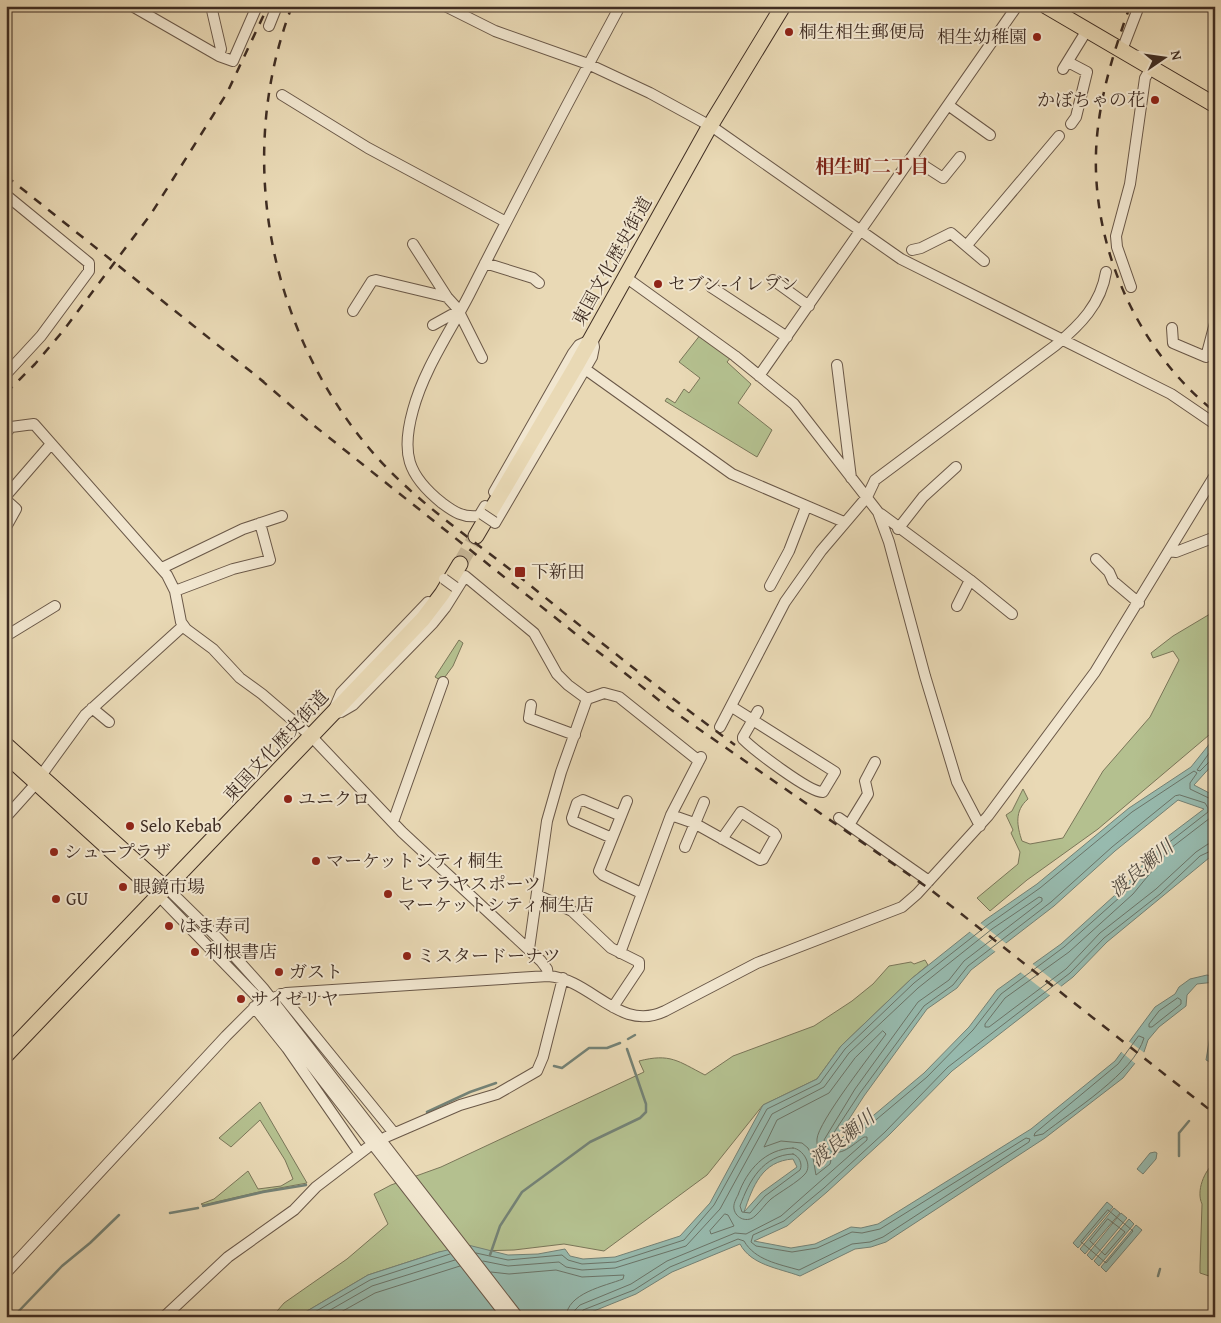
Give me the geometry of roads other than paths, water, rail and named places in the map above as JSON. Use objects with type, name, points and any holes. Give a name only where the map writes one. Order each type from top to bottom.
[{"type":"highway","name":"東国文化歴史街道","points":[[476,536],[710,126],[783,6]]},
{"type":"highway","points":[[1046,6],[1215,105]]},
{"type":"highway","name":"東国文化歴史街道","points":[[9,1047],[163,892],[423,619],[442,594],[460,564]]},
{"type":"main road","points":[[6,743],[39,779],[163,892]]},
{"type":"main road","points":[[6,757],[39,779]]},
{"type":"street","points":[[132,6],[219,56],[233,61],[257,6]]},
{"type":"street","points":[[211,6],[221,49],[219,56]]},
{"type":"street","points":[[269,26],[277,6]]},
{"type":"street","points":[[445,6],[495,31],[588,64],[650,92],[710,126],[904,260],[1171,394],[1215,424]]},
{"type":"street","points":[[482,514],[556,382],[579,345],[590,338],[594,352],[496,523],[482,514],[469,517],[454,512],[421,484],[414,474],[409,462],[409,430],[416,400],[506,222],[620,6]]},
{"type":"street","points":[[759,376],[1017,6]]},
{"type":"street","points":[[1122,50],[1139,6]]},
{"type":"street","points":[[1071,124],[1076,116],[1087,72],[1065,66],[1087,30]]},
{"type":"street","points":[[1131,287],[1117,247],[1116,236],[1130,184],[1146,78],[1151,68]]},
{"type":"street","points":[[282,95],[368,148],[506,222]]},
{"type":"street","points":[[948,105],[990,135]]},
{"type":"street","points":[[967,245],[1059,136]]},
{"type":"street","points":[[912,158],[943,178],[960,157]]},
{"type":"street","points":[[6,374],[41,336],[89,270],[89,263],[8,199]]},
{"type":"street","points":[[912,250],[921,248],[950,233],[956,235],[984,261]]},
{"type":"street","points":[[904,260],[922,238]]},
{"type":"street","points":[[413,244],[457,308],[482,358]]},
{"type":"street","points":[[485,263],[533,278],[539,283]]},
{"type":"street","points":[[720,727],[785,602],[844,522],[867,497],[872,485],[883,473],[1062,340],[1091,310],[1106,272]]},
{"type":"street","points":[[624,276],[794,404],[878,512],[898,529],[970,580],[1012,614]]},
{"type":"street","points":[[353,311],[372,281],[376,280],[447,296]]},
{"type":"street","points":[[773,280],[809,306]]},
{"type":"street","points":[[711,287],[787,337]]},
{"type":"street","points":[[433,324],[451,315],[459,314]]},
{"type":"street","points":[[1206,357],[1215,323]]},
{"type":"street","points":[[1172,328],[1173,343],[1206,357],[1215,364]]},
{"type":"street","points":[[837,365],[851,478]]},
{"type":"street","points":[[585,369],[732,474],[844,522]]},
{"type":"street","points":[[6,433],[12,427],[34,424],[162,568],[175,591],[183,626],[213,649],[240,678],[262,694],[311,736],[393,822],[544,964],[548,976]]},
{"type":"street","points":[[6,496],[51,444]]},
{"type":"street","points":[[898,529],[923,497],[956,467]]},
{"type":"street","points":[[6,1273],[267,1000],[548,976],[563,978],[613,1008],[637,1017],[662,1013],[757,963],[896,910],[908,902],[929,881],[980,826],[1099,666],[1215,475]]},
{"type":"street","points":[[6,500],[16,509],[6,527]]},
{"type":"street","points":[[770,586],[789,551],[806,507]]},
{"type":"street","points":[[878,512],[889,542],[925,676],[957,782],[980,826]]},
{"type":"street","points":[[162,568],[243,529],[282,516]]},
{"type":"street","points":[[175,591],[233,569],[270,560],[260,523]]},
{"type":"street","points":[[1169,551],[1176,552],[1215,537]]},
{"type":"street","points":[[1096,559],[1109,572],[1112,581],[1138,603]]},
{"type":"street","points":[[332,714],[341,712],[353,705],[433,623],[465,576],[534,633],[557,674],[587,699]]},
{"type":"street","points":[[332,714],[341,693],[427,603],[444,579],[456,587]]},
{"type":"street","points":[[957,606],[970,580]]},
{"type":"street","points":[[6,636],[55,606]]},
{"type":"street","points":[[6,817],[39,779],[92,708],[183,626]]},
{"type":"street","points":[[393,822],[443,682]]},
{"type":"street","points":[[587,699],[604,693],[619,697],[700,759],[671,815],[620,953]]},
{"type":"street","points":[[529,949],[547,821],[587,699]]},
{"type":"street","points":[[531,704],[529,718],[575,735]]},
{"type":"street","points":[[732,707],[756,715],[835,772],[823,792],[818,792],[799,782],[744,741],[743,737],[756,715]]},
{"type":"street","points":[[92,708],[109,722]]},
{"type":"street","points":[[849,825],[868,794],[865,781],[875,762]]},
{"type":"street","points":[[612,838],[573,821],[572,818],[577,803],[583,800],[621,816]]},
{"type":"street","points":[[627,801],[600,867],[600,874],[641,893]]},
{"type":"street","points":[[685,846],[704,802]]},
{"type":"street","points":[[671,815],[694,823],[760,860],[776,836],[741,812],[722,838]]},
{"type":"street","points":[[839,818],[929,881]]},
{"type":"street","points":[[163,892],[267,1000],[390,1135],[460,1105],[503,1091],[537,1071],[542,1061],[563,978]]},
{"type":"street","points":[[536,895],[572,911],[609,947],[637,961],[639,966],[613,1008]]},
{"type":"street","points":[[164,1317],[208,1274],[254,1237],[294,1210],[316,1187],[363,1150],[296,1061],[267,1000]]},
{"type":"street","points":[[267,1000],[386,1154],[518,1317]]},
{"type":"street","points":[[386,1154],[506,1317]]},
{"type":"water","name":"渡良瀬川","points":[[1215,737],[1215,762],[1194,785],[1215,796],[1215,853],[1107,942],[1073,977],[952,1071],[889,1135],[787,1226],[754,1241],[791,1248],[815,1244],[851,1227],[861,1228],[878,1224],[1031,1129],[1115,1061],[1155,1007],[1175,994],[1179,987],[1190,979],[1207,975],[1215,977],[1215,982],[1197,984],[1187,995],[1186,1006],[1159,1027],[1148,1040],[1144,1052],[1123,1078],[1045,1138],[886,1242],[871,1247],[855,1249],[800,1276],[758,1261],[751,1257],[740,1244],[672,1272],[636,1294],[579,1317],[297,1317],[368,1275],[439,1252],[468,1245],[508,1255],[538,1254],[565,1249],[570,1256],[583,1259],[615,1257],[680,1236],[710,1203],[763,1105],[817,1079],[841,1046],[911,979],[985,920],[1037,884],[1129,808],[1191,767]],"holes":[[[1178,800],[1204,809],[1163,840],[1125,886],[1061,944],[997,990],[969,1027],[924,1073],[868,1120],[833,1144],[864,1096],[927,1009],[957,988],[971,970],[1054,906],[1115,851]],[[793,1159],[797,1167],[761,1193],[744,1212],[760,1176],[774,1164]]]},
{"type":"water","points":[[1215,1020],[1214,1064],[1206,1060],[1212,1024]]},
{"type":"water","points":[[1150,1153],[1157,1153],[1156,1159],[1143,1174],[1137,1169]]},
{"type":"water","points":[[1107,1202],[1113,1207],[1078,1248],[1073,1243]]},
{"type":"water","points":[[1114,1208],[1120,1213],[1085,1254],[1080,1249]]},
{"type":"water","points":[[1121,1213],[1127,1218],[1092,1260],[1087,1255]]},
{"type":"water","points":[[1129,1219],[1134,1224],[1099,1266],[1094,1261]]},
{"type":"water","points":[[1136,1225],[1142,1230],[1106,1272],[1101,1267]]},
{"type":"waterway","points":[[628,1039],[635,1035]]},
{"type":"waterway","points":[[554,1066],[562,1068],[589,1048],[607,1048],[620,1043]]},
{"type":"waterway","points":[[490,1255],[500,1226],[522,1192],[590,1142],[640,1118],[646,1112],[646,1104],[627,1049]]},
{"type":"waterway","points":[[427,1112],[470,1092],[496,1083]]},
{"type":"waterway","points":[[1179,1156],[1179,1133],[1189,1121]]},
{"type":"waterway","points":[[203,1206],[263,1192],[306,1185]]},
{"type":"waterway","points":[[170,1213],[198,1208]]},
{"type":"waterway","points":[[17,1313],[62,1266],[90,1243],[119,1215]]},
{"type":"waterway","points":[[1158,1276],[1160,1269]]},
{"type":"tunnel","points":[[460,564],[476,536]]},
{"type":"railway","points":[[6,393],[35,364],[63,331],[151,214],[227,93],[268,6]]},
{"type":"railway","points":[[292,6],[275,64],[266,123],[265,182],[272,241],[287,299],[309,354],[338,406],[374,454],[428,506],[735,745]]},
{"type":"railway","points":[[1130,6],[1111,65],[1098,127],[1096,167],[1099,207],[1107,246],[1120,284],[1138,321],[1160,354],[1186,385],[1215,412]]},
{"type":"railway","points":[[6,176],[264,382]]},
{"type":"railway","points":[[260,379],[312,424],[670,709],[931,890],[1215,1114]]},
{"type":"place","name":"桐生相生郵便局","points":[[789,32]]},
{"type":"place","name":"相生幼稚園","points":[[1037,37]]},
{"type":"place","name":"かぼちゃの花","points":[[1155,100]]},
{"type":"place","name":"セブン-イレブン","points":[[658,284]]},
{"type":"place","name":"下新田","points":[[520,572]]},
{"type":"place","name":"ユニクロ","points":[[288,799]]},
{"type":"place","name":"Selo Kebab","points":[[130,826]]},
{"type":"place","name":"シュープラザ","points":[[54,852]]},
{"type":"place","name":"マーケットシティ桐生","points":[[316,861]]},
{"type":"place","name":"眼鏡市場","points":[[123,887]]},
{"type":"place","name":"ヒマラヤスポーツ マーケットシティ桐生店","points":[[388,894]]},
{"type":"place","name":"GU","points":[[56,899]]},
{"type":"place","name":"はま寿司","points":[[169,926]]},
{"type":"place","name":"利根書店","points":[[195,952]]},
{"type":"place","name":"ミスタードーナツ","points":[[407,956]]},
{"type":"place","name":"ガスト","points":[[279,972]]},
{"type":"place","name":"サイゼリヤ","points":[[241,999]]},
{"type":"district","name":"相生町二丁目","points":[[872,166]]}]
